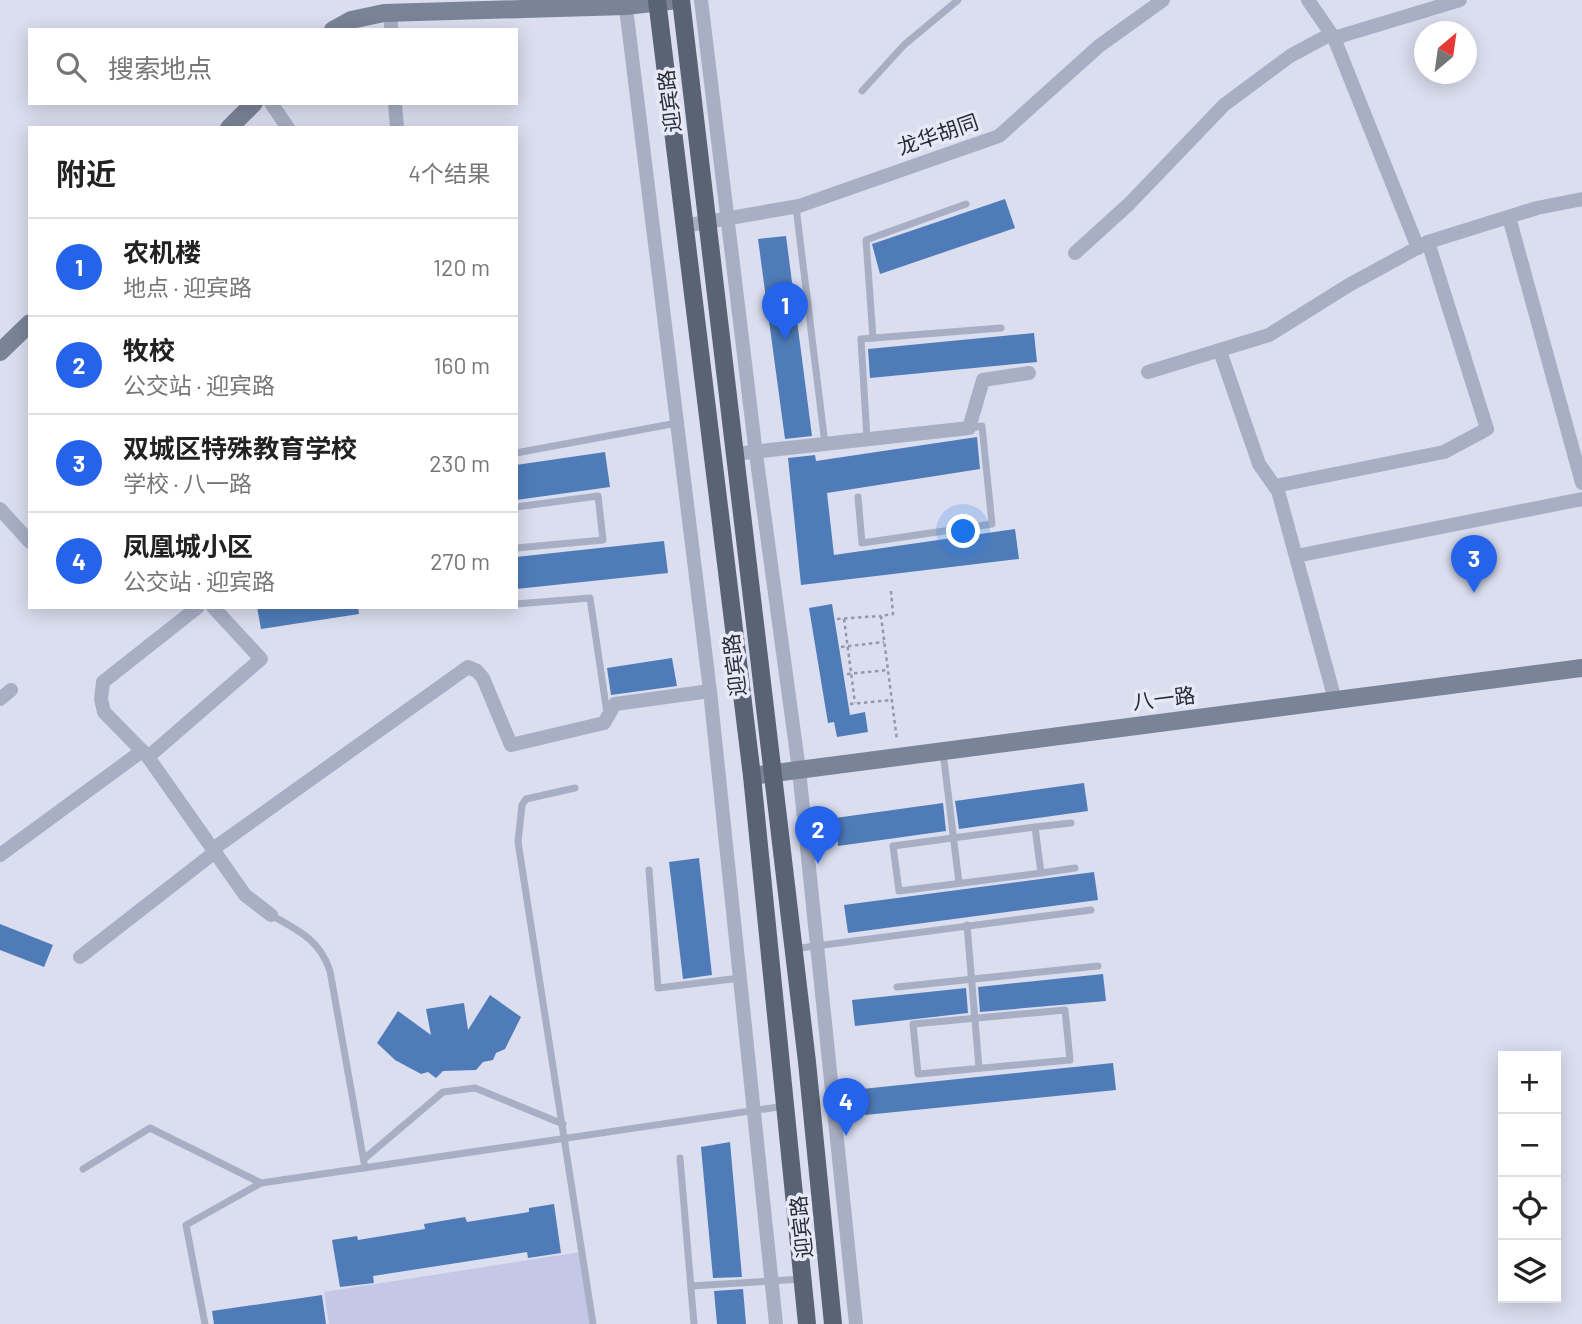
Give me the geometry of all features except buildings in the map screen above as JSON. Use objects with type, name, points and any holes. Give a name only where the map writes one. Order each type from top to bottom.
[{"type":"main road","name":"迎宾路","points":[[679,0],[827,1248],[833,1324]]},
{"type":"main road","name":"迎宾路","points":[[657,1],[752,776],[807,1324]]},
{"type":"street","points":[[337,28],[351,20],[391,22],[679,0]]},
{"type":"street","points":[[701,0],[755,451],[799,770],[856,1324]]},
{"type":"street","name":"龙华胡同","points":[[684,226],[796,207],[999,136],[1099,46],[1163,0]]},
{"type":"street","points":[[1275,486],[1444,452],[1487,429],[1423,245],[1333,36],[1308,0]]},
{"type":"street","points":[[1075,253],[1129,204],[1224,105],[1290,56],[1333,36],[1460,0]]},
{"type":"street","points":[[625,3],[710,691],[776,1324]]},
{"type":"street","points":[[231,126],[252,105]]},
{"type":"street","points":[[272,105],[287,126]]},
{"type":"street","points":[[395,105],[397,126]]},
{"type":"street","points":[[1148,372],[1269,335],[1349,285],[1423,245],[1509,217],[1582,199]]},
{"type":"street","points":[[1509,217],[1582,483]]},
{"type":"street","points":[[0,352],[28,325]]},
{"type":"street","points":[[1220,351],[1259,464],[1275,486],[1335,699]]},
{"type":"street","points":[[734,454],[969,428],[983,380],[1029,373]]},
{"type":"street","points":[[1296,556],[1582,499]]},
{"type":"street","points":[[0,509],[28,540]]},
{"type":"street","points":[[195,609],[103,682],[101,699],[104,712],[145,754],[246,895],[271,915]]},
{"type":"street","points":[[0,855],[145,754],[261,659],[215,609]]},
{"type":"street","points":[[80,957],[214,850],[468,667],[483,678],[511,745],[604,723],[615,704],[710,691]]},
{"type":"street","name":"八一路","points":[[752,776],[1582,668]]},
{"type":"lane","points":[[862,91],[904,45],[958,0]]},
{"type":"lane","points":[[873,338],[866,240],[966,204]]},
{"type":"lane","points":[[796,207],[825,444]]},
{"type":"lane","points":[[867,439],[861,339],[1001,328]]},
{"type":"lane","points":[[518,453],[678,422]]},
{"type":"lane","points":[[858,497],[862,543],[992,524],[982,426],[969,428]]},
{"type":"lane","points":[[518,507],[598,496],[603,540],[518,548]]},
{"type":"lane","points":[[518,604],[590,598],[607,717]]},
{"type":"lane","points":[[943,751],[959,883]]},
{"type":"lane","points":[[575,788],[526,799],[522,805],[518,842],[593,1324]]},
{"type":"lane","points":[[1071,823],[893,846],[899,891],[1076,868]]},
{"type":"lane","points":[[1035,827],[1041,873]]},
{"type":"lane","points":[[649,870],[658,988],[740,978]]},
{"type":"lane","points":[[792,949],[817,943],[1091,910]]},
{"type":"lane","points":[[271,915],[312,939],[324,953],[330,971],[365,1168]]},
{"type":"lane","points":[[967,925],[979,1068]]},
{"type":"lane","points":[[897,987],[1098,966]]},
{"type":"lane","points":[[1065,1010],[1070,1060],[979,1068],[918,1074],[913,1024],[1065,1010]]},
{"type":"lane","points":[[364,1159],[443,1092],[475,1088],[563,1124]]},
{"type":"lane","points":[[205,1324],[186,1225],[261,1183],[786,1106]]},
{"type":"lane","points":[[83,1170],[150,1128],[261,1183]]},
{"type":"lane","points":[[680,1158],[694,1324]]},
{"type":"lane","points":[[691,1286],[804,1279]]},
{"type":"path","points":[[836,619],[893,614],[891,591]]},
{"type":"path","points":[[881,616],[900,757]]},
{"type":"path","points":[[844,619],[853,704],[892,700]]},
{"type":"path","points":[[841,647],[884,642]]},
{"type":"path","points":[[849,674],[888,670]]},
{"type":"shaded area","points":[[581,1252],[592,1324],[329,1324],[324,1292]]},
{"type":"place","name":"农机楼","points":[[785,340]]},
{"type":"place","name":"双城区特殊教育学校","points":[[1474,593]]},
{"type":"place","name":"牧校","points":[[818,864]]},
{"type":"place","name":"凤凰城小区","points":[[846,1136]]}]
